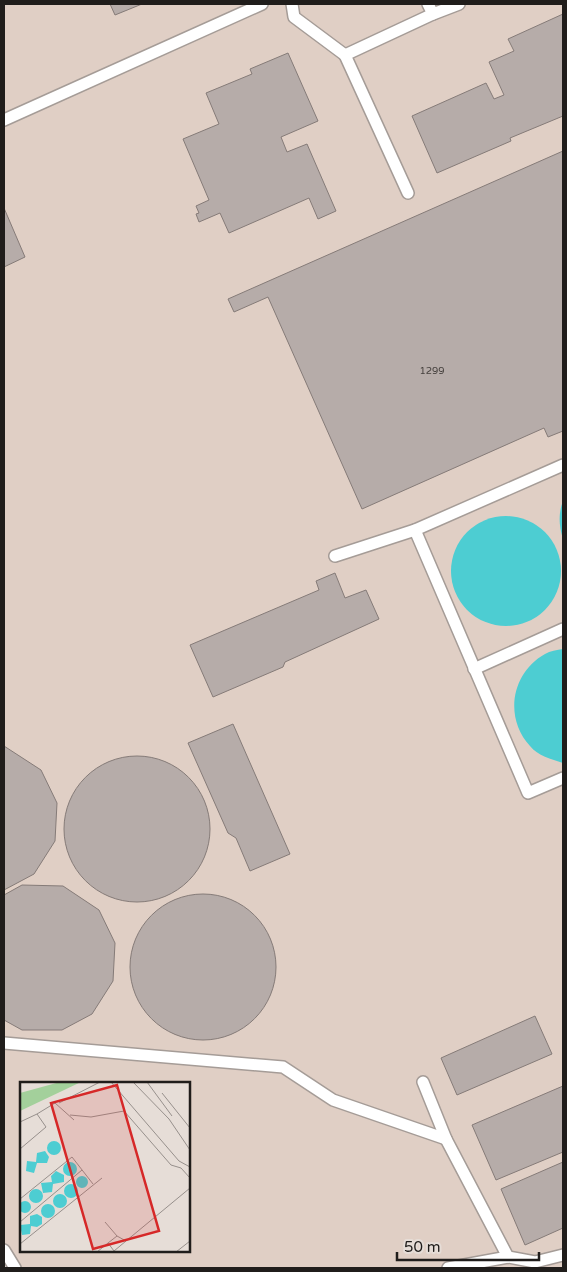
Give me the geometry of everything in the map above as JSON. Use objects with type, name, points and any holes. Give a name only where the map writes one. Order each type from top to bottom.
[{"type":"lane","points":[[4,120],[262,4]]},
{"type":"lane","points":[[292,4],[294,17],[345,55],[408,193]]},
{"type":"lane","points":[[345,55],[431,9],[459,4]]},
{"type":"lane","points":[[335,556],[416,530],[563,465]]},
{"type":"lane","points":[[416,530],[528,793],[563,778]]},
{"type":"lane","points":[[474,669],[563,629]]},
{"type":"lane","points":[[4,1043],[283,1067],[333,1100],[446,1138]]},
{"type":"lane","points":[[423,1082],[446,1138],[508,1256]]},
{"type":"lane","points":[[4,1250],[15,1268]]},
{"type":"lane","points":[[448,1268],[508,1256],[535,1262],[563,1255]]},
{"type":"shaded area","points":[[4,4],[563,4],[563,1268],[7,1268],[4,1261]]},
{"type":"water","points":[[563,501],[563,539],[560,511]]},
{"type":"water","points":[[506,516],[527,521],[545,532],[556,550],[561,571],[556,592],[545,610],[527,621],[506,626],[485,621],[467,610],[456,592],[451,571],[456,550],[467,532],[485,521]]},
{"type":"water","points":[[563,649],[563,763],[541,755],[530,746],[522,735],[514,710],[518,684],[525,672],[545,654]]},
{"type":"building","points":[[110,4],[142,4],[115,15]]},
{"type":"building","points":[[563,14],[563,116],[510,138],[511,141],[437,173],[412,116],[486,83],[494,99],[504,95],[489,62],[514,51],[508,39]]},
{"type":"building","points":[[288,53],[318,121],[281,137],[287,152],[307,144],[336,211],[318,219],[309,198],[229,233],[220,213],[199,222],[196,214],[199,213],[196,206],[209,200],[183,139],[219,124],[206,93],[252,74],[250,69]]},
{"type":"building","points":[[563,151],[563,431],[548,437],[544,428],[362,509],[268,297],[234,312],[228,299]]},
{"type":"building","points":[[4,208],[25,257],[4,267]]},
{"type":"building","points":[[335,573],[345,598],[366,590],[379,619],[285,662],[283,667],[213,697],[190,645],[319,590],[316,581]]},
{"type":"building","points":[[233,724],[290,854],[250,871],[236,838],[228,833],[188,743]]},
{"type":"building","points":[[4,746],[41,770],[57,803],[55,841],[34,874],[4,890]]},
{"type":"building","points":[[137,756],[165,761],[189,777],[205,801],[210,829],[205,857],[189,881],[165,897],[137,902],[109,897],[85,881],[69,857],[64,829],[69,801],[85,777],[109,761]]},
{"type":"building","points":[[22,885],[63,886],[99,910],[115,943],[113,981],[92,1014],[62,1030],[22,1030],[4,1020],[4,895]]},
{"type":"building","points":[[203,894],[231,899],[255,915],[271,939],[276,967],[271,995],[255,1019],[231,1035],[203,1040],[175,1035],[151,1019],[135,995],[130,967],[135,939],[151,915],[175,899]]},
{"type":"building","points":[[535,1016],[552,1054],[457,1095],[441,1058]]},
{"type":"building","points":[[563,1086],[563,1152],[496,1180],[472,1125]]},
{"type":"building","points":[[563,1162],[563,1228],[525,1245],[501,1189]]}]
